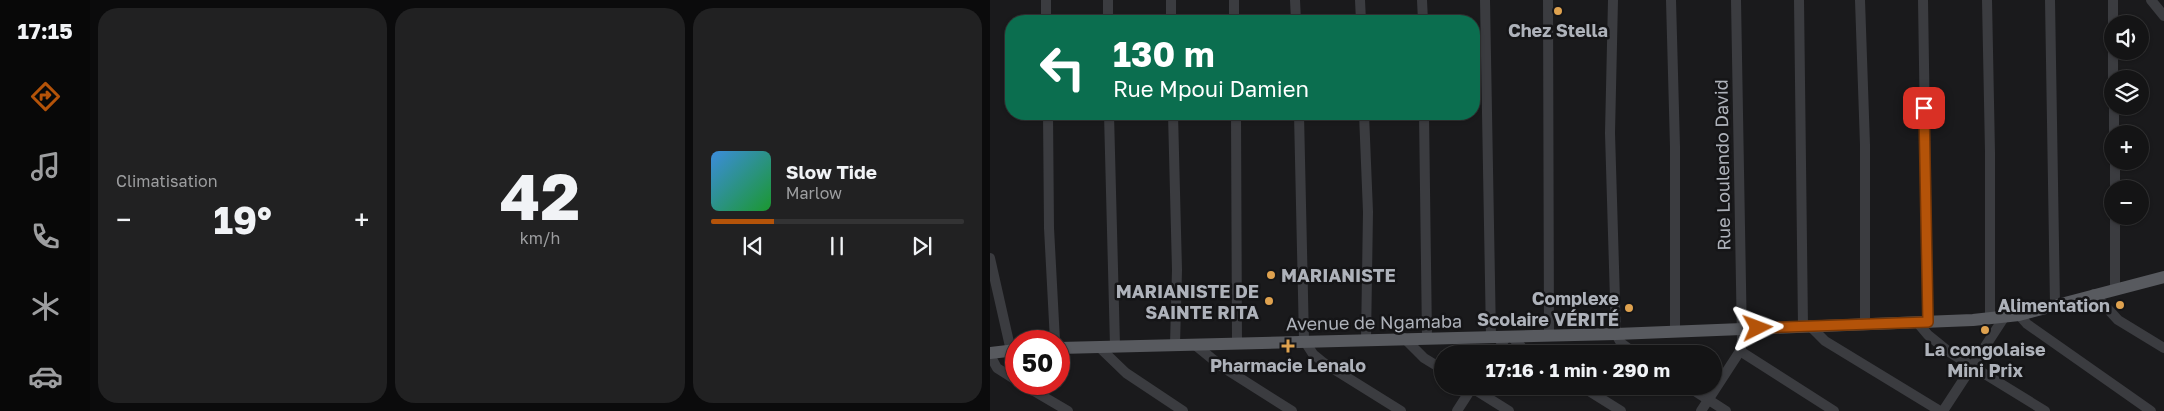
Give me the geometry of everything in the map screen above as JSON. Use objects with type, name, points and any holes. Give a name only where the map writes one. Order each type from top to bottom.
[{"type":"main road","name":"Avenue de Ngamaba","points":[[1070,348],[1304,340],[1616,334],[1990,318],[2019,315],[2164,277]]},
{"type":"main road","points":[[990,354],[1005,352]]},
{"type":"street","points":[[1046,0],[1046,15]]},
{"type":"street","points":[[1108,0],[1108,15]]},
{"type":"street","points":[[1171,0],[1171,15]]},
{"type":"street","points":[[1234,0],[1234,15]]},
{"type":"street","points":[[1295,0],[1296,15]]},
{"type":"street","points":[[1360,0],[1361,15]]},
{"type":"street","points":[[1422,0],[1423,15]]},
{"type":"street","points":[[1485,0],[1491,337]]},
{"type":"street","points":[[1548,0],[1549,335]]},
{"type":"street","points":[[1613,0],[1610,133],[1616,334],[1624,345]]},
{"type":"street","points":[[1671,0],[1675,147],[1675,332]]},
{"type":"street","name":"Rue Loulendo David","points":[[1736,0],[1742,329],[1740,351]]},
{"type":"street","points":[[1799,0],[1807,326],[1825,342],[1942,411],[2006,316]]},
{"type":"street","points":[[1860,0],[1864,145],[1865,324]]},
{"type":"street","points":[[1923,0],[1922,322],[1937,343],[2045,411]]},
{"type":"street","points":[[1987,0],[1990,152],[1990,318]]},
{"type":"street","points":[[2050,0],[2055,305]]},
{"type":"street","points":[[2113,0],[2113,15]]},
{"type":"street","points":[[2151,0],[2164,16]]},
{"type":"street","points":[[1048,120],[1049,228],[1054,330]]},
{"type":"street","points":[[1109,120],[1115,346]]},
{"type":"street","points":[[1172,120],[1176,270],[1175,344]]},
{"type":"street","points":[[1236,120],[1236,343]]},
{"type":"street","points":[[1299,120],[1304,340],[1313,354],[1324,363],[1401,411]]},
{"type":"street","points":[[1364,120],[1368,212],[1366,340]]},
{"type":"street","points":[[1424,120],[1427,338]]},
{"type":"street","points":[[2115,225],[2115,289]]},
{"type":"street","points":[[990,258],[1009,330]]},
{"type":"street","points":[[2094,294],[2118,320],[2164,348]]},
{"type":"street","points":[[2019,315],[2027,324],[2151,411]]},
{"type":"street","points":[[1502,345],[1509,336],[1518,345]]},
{"type":"street","points":[[1404,338],[1424,358],[1434,365]]},
{"type":"street","points":[[1194,344],[1221,366],[1292,411]]},
{"type":"street","points":[[1099,347],[1126,373],[1183,411]]},
{"type":"street","points":[[1701,411],[1740,351],[1834,411]]},
{"type":"street","points":[[990,354],[997,368],[1005,373]]},
{"type":"street","points":[[1041,395],[1068,411]]},
{"type":"street","points":[[1457,411],[1466,395]]},
{"type":"street","points":[[1484,395],[1509,411]]},
{"type":"street","points":[[1595,395],[1621,411]]},
{"type":"street","points":[[1700,395],[1726,411]]},
{"type":"place","name":"Chez Stella","points":[[1558,11]]},
{"type":"place","name":"MARIANISTE","points":[[1271,275]]},
{"type":"place","name":"MARIANISTE DE SAINTE RITA","points":[[1269,301]]},
{"type":"place","name":"Alimentation","points":[[2120,305]]},
{"type":"place","name":"Complexe Scolaire VÉRITÉ","points":[[1629,308]]},
{"type":"place","name":"La congolaise Mini Prix","points":[[1985,330]]},
{"type":"place","name":"Pharmacie Lenalo","points":[[1288,346]]},
{"type":"route","points":[[1758,328],[1928,322],[1924,108]]}]
